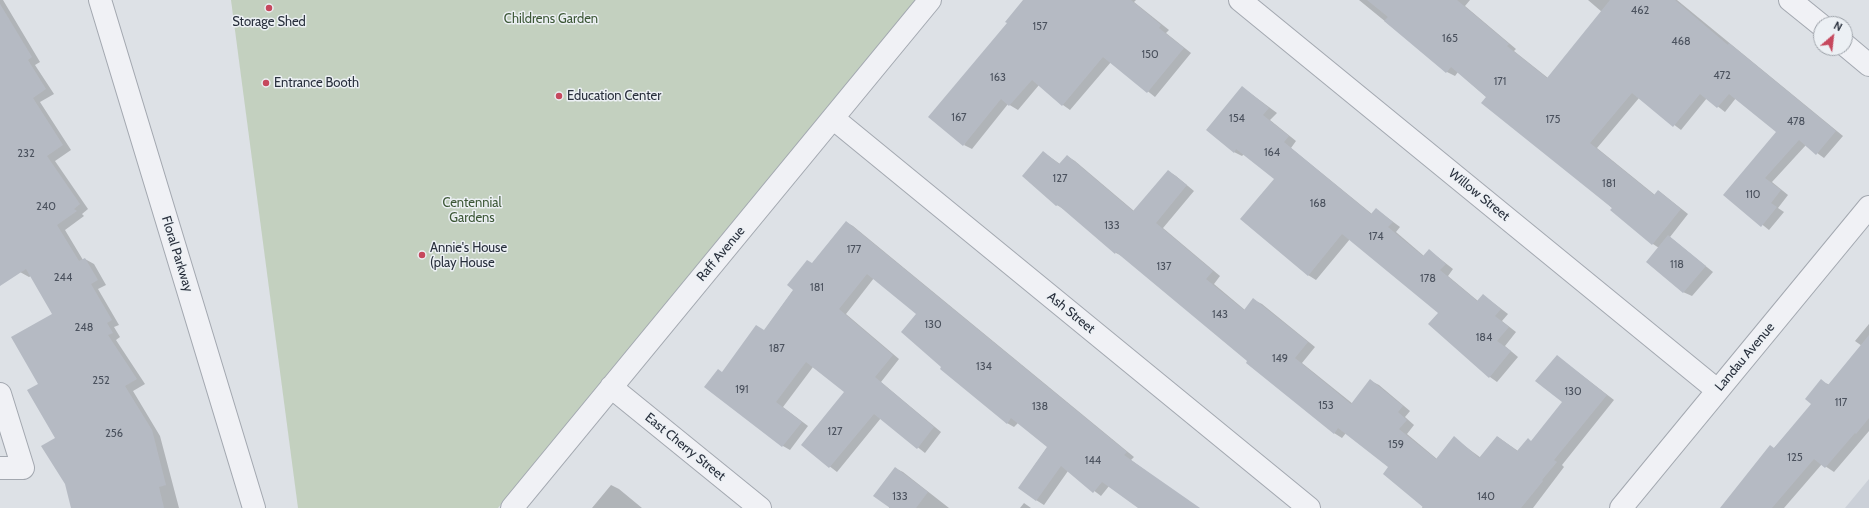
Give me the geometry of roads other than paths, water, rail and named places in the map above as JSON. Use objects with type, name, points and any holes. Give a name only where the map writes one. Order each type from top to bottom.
[{"type":"street","name":"Floral Parkway","points":[[100,0],[254,508]]},
{"type":"street","name":"Raff Avenue","points":[[512,508],[834,119],[930,0]]},
{"type":"street","name":"Willow Street","points":[[1240,0],[1717,390]]},
{"type":"street","points":[[1790,0],[1813,19]]},
{"type":"street","points":[[1853,52],[1869,65]]},
{"type":"street","name":"Ash Street","points":[[834,119],[1309,508]]},
{"type":"street","name":"Landau Avenue","points":[[1621,508],[1869,207]]},
{"type":"street","name":"East Cherry Street","points":[[611,387],[760,508]]},
{"type":"street","points":[[0,394],[23,468],[0,468]]},
{"type":"place","name":"Storage Shed","points":[[269,8]]},
{"type":"place","name":"Entrance Booth","points":[[266,83]]},
{"type":"place","name":"Education Center","points":[[559,96]]},
{"type":"place","name":"Annie's House (play House","points":[[422,255]]},
{"type":"park label","name":"Childrens Garden","points":[[551,19]]},
{"type":"park label","name":"Centennial Gardens","points":[[472,210]]}]
